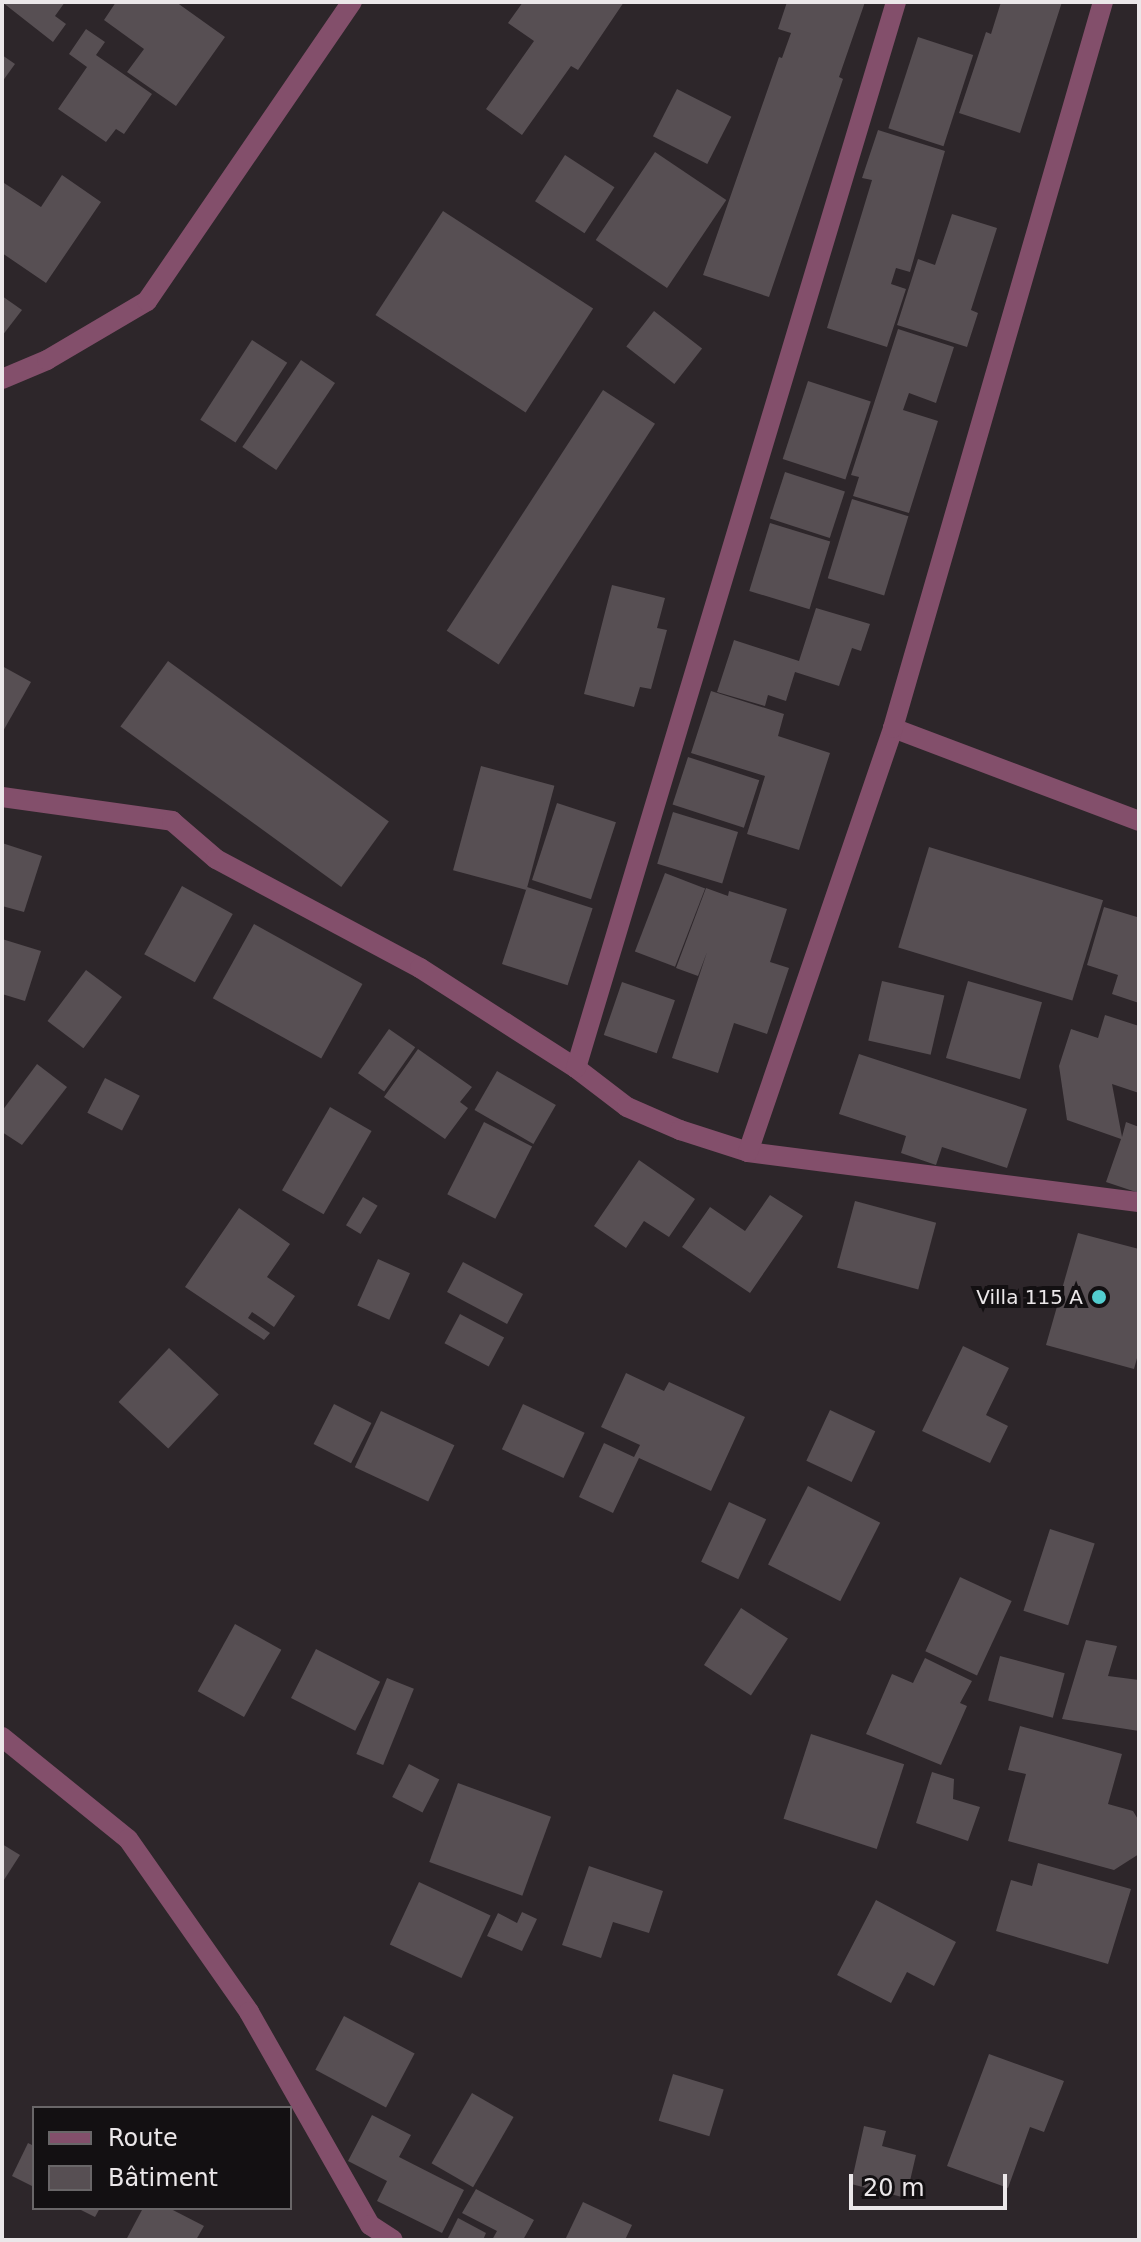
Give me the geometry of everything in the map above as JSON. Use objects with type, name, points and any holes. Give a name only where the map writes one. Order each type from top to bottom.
[{"type":"street","points":[[2,379],[47,360],[147,301],[352,2]]},
{"type":"street","points":[[576,1068],[896,2]]},
{"type":"street","points":[[748,1152],[893,728],[1103,2]]},
{"type":"street","points":[[893,728],[1139,821]]},
{"type":"street","points":[[2,797],[172,821],[216,859],[420,968],[576,1068],[627,1107],[680,1130],[748,1152],[1139,1202]]},
{"type":"street","points":[[2,1737],[128,1839],[249,2012],[370,2225],[393,2240]]},
{"type":"building","points":[[2,2],[65,2],[55,16],[66,24],[53,42]]},
{"type":"building","points":[[116,2],[176,2],[225,37],[176,106],[127,72],[144,49],[104,20]]},
{"type":"building","points":[[523,2],[624,2],[578,70],[571,66],[522,135],[486,109],[534,41],[508,23]]},
{"type":"building","points":[[787,2],[865,2],[839,77],[843,79],[769,297],[703,275],[779,57],[782,58],[791,33],[778,29]]},
{"type":"building","points":[[1001,2],[1062,2],[1020,133],[959,113],[986,32],[991,34]]},
{"type":"building","points":[[86,29],[105,42],[96,55],[152,94],[124,134],[116,129],[106,142],[58,109],[87,67],[69,54]]},
{"type":"building","points":[[918,37],[973,55],[943,146],[888,128]]},
{"type":"building","points":[[2,55],[15,64],[2,82]]},
{"type":"building","points":[[677,89],[731,117],[707,164],[653,136]]},
{"type":"building","points":[[878,130],[945,151],[910,272],[896,268],[891,284],[906,289],[887,347],[827,328],[872,180],[862,178]]},
{"type":"building","points":[[655,152],[726,200],[667,288],[596,240]]},
{"type":"building","points":[[565,155],[614,187],[585,233],[535,201]]},
{"type":"building","points":[[62,175],[101,202],[46,283],[2,253],[2,186],[4,183],[41,207]]},
{"type":"building","points":[[443,211],[593,308],[526,412],[375,315]]},
{"type":"building","points":[[952,214],[997,228],[971,310],[978,313],[967,347],[897,325],[918,259],[935,265]]},
{"type":"building","points":[[2,296],[22,310],[2,336]]},
{"type":"building","points":[[654,311],[702,349],[674,384],[626,346]]},
{"type":"building","points":[[898,329],[954,347],[936,403],[909,393],[903,410],[938,421],[909,513],[853,496],[859,477],[851,475]]},
{"type":"building","points":[[252,340],[287,363],[235,443],[200,420]]},
{"type":"building","points":[[301,360],[335,383],[276,470],[242,447]]},
{"type":"building","points":[[808,381],[871,401],[845,479],[783,459]]},
{"type":"building","points":[[603,390],[655,424],[499,664],[447,631]]},
{"type":"building","points":[[785,472],[845,491],[830,538],[770,519]]},
{"type":"building","points":[[852,499],[908,516],[884,596],[828,578]]},
{"type":"building","points":[[770,523],[830,541],[809,609],[749,591]]},
{"type":"building","points":[[612,585],[665,598],[657,628],[667,630],[651,689],[640,687],[634,707],[584,694]]},
{"type":"building","points":[[816,608],[870,624],[861,651],[852,648],[839,686],[795,672],[786,701],[768,695],[765,706],[717,692],[734,640],[799,661]]},
{"type":"building","points":[[168,661],[389,821],[341,887],[120,727]]},
{"type":"building","points":[[2,666],[31,682],[2,733]]},
{"type":"building","points":[[711,691],[784,714],[778,736],[830,753],[799,850],[747,834],[765,776],[691,753]]},
{"type":"building","points":[[688,757],[759,780],[744,828],[673,805]]},
{"type":"building","points":[[481,766],[554,786],[526,890],[453,870]]},
{"type":"building","points":[[557,803],[616,822],[591,899],[532,880]]},
{"type":"building","points":[[673,812],[738,832],[722,884],[657,864]]},
{"type":"building","points":[[2,843],[42,856],[24,912],[2,906]]},
{"type":"building","points":[[929,847],[1103,900],[1072,1001],[898,947]]},
{"type":"building","points":[[665,873],[705,888],[675,967],[635,951]]},
{"type":"building","points":[[182,886],[233,914],[195,982],[144,954]]},
{"type":"building","points":[[527,887],[593,908],[568,985],[502,964]]},
{"type":"building","points":[[706,888],[728,896],[729,891],[787,909],[770,962],[789,968],[767,1034],[734,1023],[718,1073],[672,1058],[707,952],[698,976],[676,968]]},
{"type":"building","points":[[1104,907],[1137,917],[1139,1003],[1112,994],[1118,975],[1087,965]]},
{"type":"building","points":[[254,924],[362,984],[321,1058],[213,998]]},
{"type":"building","points":[[2,939],[41,951],[25,1001],[2,994]]},
{"type":"building","points":[[86,970],[122,997],[83,1048],[47,1021]]},
{"type":"building","points":[[882,981],[944,995],[931,1055],[868,1040]]},
{"type":"building","points":[[968,981],[1042,1002],[1020,1079],[946,1058]]},
{"type":"building","points":[[622,982],[675,1000],[657,1053],[604,1035]]},
{"type":"building","points":[[1105,1015],[1139,1026],[1139,1093],[1112,1084],[1122,1137],[1126,1122],[1139,1127],[1139,1193],[1106,1182],[1121,1139],[1067,1120],[1059,1066],[1071,1029],[1098,1038]]},
{"type":"building","points":[[389,1029],[415,1047],[384,1092],[358,1073]]},
{"type":"building","points":[[418,1049],[472,1087],[460,1102],[468,1108],[445,1139],[384,1097]]},
{"type":"building","points":[[859,1054],[1027,1109],[1007,1168],[942,1147],[936,1165],[901,1153],[906,1136],[839,1114]]},
{"type":"building","points":[[37,1064],[67,1087],[22,1145],[2,1132],[2,1111]]},
{"type":"building","points":[[497,1071],[556,1105],[533,1144],[474,1110]]},
{"type":"building","points":[[105,1078],[140,1096],[122,1130],[87,1113]]},
{"type":"building","points":[[330,1107],[372,1131],[324,1214],[282,1190]]},
{"type":"building","points":[[484,1122],[532,1147],[495,1219],[447,1194]]},
{"type":"building","points":[[639,1160],[695,1199],[669,1237],[644,1221],[626,1248],[594,1226]]},
{"type":"building","points":[[770,1195],[803,1216],[750,1293],[682,1247],[710,1207],[745,1231]]},
{"type":"building","points":[[363,1197],[378,1206],[361,1234],[346,1225]]},
{"type":"building","points":[[855,1201],[936,1223],[918,1289],[837,1268]]},
{"type":"building","points":[[239,1208],[290,1244],[267,1277],[295,1296],[274,1327],[252,1312],[248,1318],[270,1333],[264,1340],[185,1287]]},
{"type":"building","name":"Villa 115 A","points":[[1078,1233],[1139,1249],[1139,1351],[1134,1369],[1046,1345]]},
{"type":"building","points":[[378,1259],[410,1273],[389,1320],[357,1306]]},
{"type":"building","points":[[463,1262],[523,1294],[507,1324],[447,1292]]},
{"type":"building","points":[[460,1314],[504,1337],[489,1367],[445,1343]]},
{"type":"building","points":[[963,1346],[1009,1368],[986,1415],[1008,1426],[990,1463],[922,1431]]},
{"type":"building","points":[[169,1348],[219,1394],[168,1448],[119,1402]]},
{"type":"building","points":[[626,1373],[664,1391],[669,1382],[745,1417],[711,1491],[639,1458],[613,1513],[579,1497],[604,1443],[634,1457],[640,1445],[601,1427]]},
{"type":"building","points":[[334,1404],[371,1423],[351,1463],[314,1444]]},
{"type":"building","points":[[523,1404],[585,1433],[563,1478],[502,1449]]},
{"type":"building","points":[[830,1410],[875,1431],[852,1482],[806,1461]]},
{"type":"building","points":[[381,1411],[454,1445],[428,1501],[355,1467]]},
{"type":"building","points":[[808,1486],[880,1523],[840,1601],[768,1564]]},
{"type":"building","points":[[729,1502],[766,1519],[738,1579],[701,1562]]},
{"type":"building","points":[[1050,1529],[1095,1544],[1068,1625],[1023,1611]]},
{"type":"building","points":[[960,1577],[1012,1601],[977,1675],[925,1651]]},
{"type":"building","points":[[741,1608],[788,1638],[751,1696],[704,1665]]},
{"type":"building","points":[[235,1624],[281,1650],[244,1717],[198,1691]]},
{"type":"building","points":[[1086,1640],[1117,1646],[1108,1676],[1139,1680],[1139,1731],[1062,1719]]},
{"type":"building","points":[[316,1649],[380,1682],[355,1731],[291,1698]]},
{"type":"building","points":[[1000,1656],[1065,1673],[1053,1718],[988,1700]]},
{"type":"building","points":[[925,1658],[972,1681],[960,1703],[967,1706],[941,1765],[866,1734],[892,1674],[913,1683]]},
{"type":"building","points":[[387,1678],[414,1689],[383,1765],[356,1754]]},
{"type":"building","points":[[1020,1726],[1122,1754],[1108,1804],[1133,1811],[1139,1821],[1139,1854],[1114,1870],[1008,1841],[1026,1774],[1008,1770]]},
{"type":"building","points":[[811,1734],[904,1764],[877,1849],[783,1819]]},
{"type":"building","points":[[409,1764],[439,1779],[422,1812],[392,1797]]},
{"type":"building","points":[[932,1772],[954,1779],[953,1799],[980,1807],[968,1841],[916,1823]]},
{"type":"building","points":[[458,1783],[551,1817],[522,1896],[429,1862]]},
{"type":"building","points":[[2,1844],[20,1855],[2,1883]]},
{"type":"building","points":[[1038,1863],[1131,1889],[1108,1964],[996,1931],[1011,1880],[1032,1886]]},
{"type":"building","points":[[589,1866],[663,1891],[649,1933],[613,1922],[601,1958],[562,1945]]},
{"type":"building","points":[[419,1882],[491,1915],[461,1978],[390,1945]]},
{"type":"building","points":[[876,1900],[956,1942],[934,1986],[907,1972],[891,2003],[837,1975]]},
{"type":"building","points":[[522,1912],[537,1919],[522,1951],[487,1936],[498,1913],[517,1923]]},
{"type":"building","points":[[344,2016],[415,2054],[386,2107],[315,2070]]},
{"type":"building","points":[[989,2054],[1064,2081],[1044,2132],[1030,2127],[1008,2188],[947,2166]]},
{"type":"building","points":[[673,2074],[724,2089],[709,2136],[659,2121]]},
{"type":"building","points":[[472,2093],[514,2117],[473,2187],[432,2163]]},
{"type":"building","points":[[372,2115],[411,2135],[399,2157],[464,2190],[442,2233],[377,2201],[387,2181],[348,2161]]},
{"type":"building","points":[[864,2126],[886,2131],[882,2146],[916,2155],[906,2198],[851,2184]]},
{"type":"building","points":[[28,2143],[32,2145],[32,2186],[12,2176]]},
{"type":"building","points":[[476,2189],[534,2220],[523,2240],[492,2240],[497,2231],[462,2213]]},
{"type":"building","points":[[583,2202],[632,2225],[625,2240],[565,2240]]},
{"type":"building","points":[[81,2210],[99,2210],[95,2217]]},
{"type":"building","points":[[142,2210],[173,2210],[204,2226],[196,2240],[126,2240]]},
{"type":"building","points":[[458,2218],[486,2233],[483,2240],[447,2240]]},
{"type":"place","name":"Villa 115 A","points":[[1099,1297]]}]
